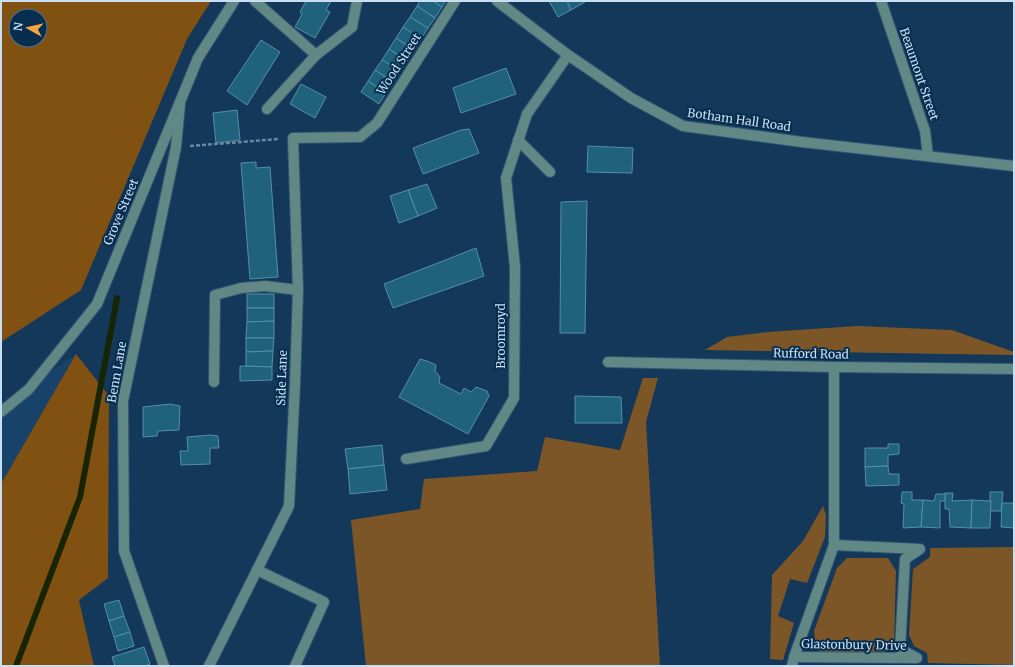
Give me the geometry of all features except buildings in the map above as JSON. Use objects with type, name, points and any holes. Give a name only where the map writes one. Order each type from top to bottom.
[{"type":"street","name":"Grove Street","points":[[1,412],[29,389],[97,304],[198,58],[234,1]]},
{"type":"street","points":[[254,1],[316,55]]},
{"type":"street","points":[[267,109],[316,55],[352,27],[357,1]]},
{"type":"street","name":"Wood Street","points":[[293,138],[360,137],[377,123],[455,1]]},
{"type":"street","name":"Botham Hall Road","points":[[497,1],[568,55],[631,98],[683,126],[802,142],[1014,166]]},
{"type":"street","name":"Beaumont Street","points":[[881,1],[925,131],[928,156]]},
{"type":"street","name":"Broomroyd","points":[[406,459],[486,446],[514,398],[515,267],[506,178],[527,114],[568,55]]},
{"type":"street","name":"Benn Lane","points":[[164,666],[124,551],[123,401],[176,147],[180,104]]},
{"type":"street","name":"Side Lane","points":[[209,666],[289,506],[298,290],[293,138]]},
{"type":"street","points":[[518,140],[550,172]]},
{"type":"street","points":[[214,382],[215,295],[241,288],[265,286],[298,290]]},
{"type":"street","name":"Rufford Road","points":[[608,362],[1014,369]]},
{"type":"street","name":"Glastonbury Drive","points":[[834,367],[834,544],[793,661],[917,658],[900,649],[905,560],[920,549],[834,544]]},
{"type":"street","points":[[257,570],[324,602],[295,666]]},
{"type":"path","points":[[176,147],[293,138]]},
{"type":"shaded area","points":[[1,1],[211,1],[187,39],[81,290],[1,342]]},
{"type":"shaded area","points":[[857,326],[952,330],[1014,352],[1014,355],[705,350],[727,337],[768,332]]},
{"type":"shaded area","points":[[76,354],[1,484],[1,404]]},
{"type":"shaded area","points":[[76,354],[109,396],[108,578],[79,600],[94,666],[1,666],[1,484]]},
{"type":"shaded area","points":[[643,378],[658,378],[646,422],[660,666],[366,666],[351,520],[420,509],[424,479],[537,471],[545,437],[620,450]]},
{"type":"shaded area","points":[[823,506],[826,515],[825,537],[807,583],[790,579],[778,616],[794,623],[783,660],[770,659],[772,575],[803,541]]},
{"type":"shaded area","points":[[1014,547],[1014,665],[928,663],[927,653],[914,646],[909,635],[913,569],[930,557],[930,548]]},
{"type":"shaded area","points":[[847,558],[888,558],[896,571],[894,643],[886,652],[821,653],[816,647],[814,631],[837,568]]},
{"type":"waterway","points":[[16,666],[80,497],[117,298]]}]
